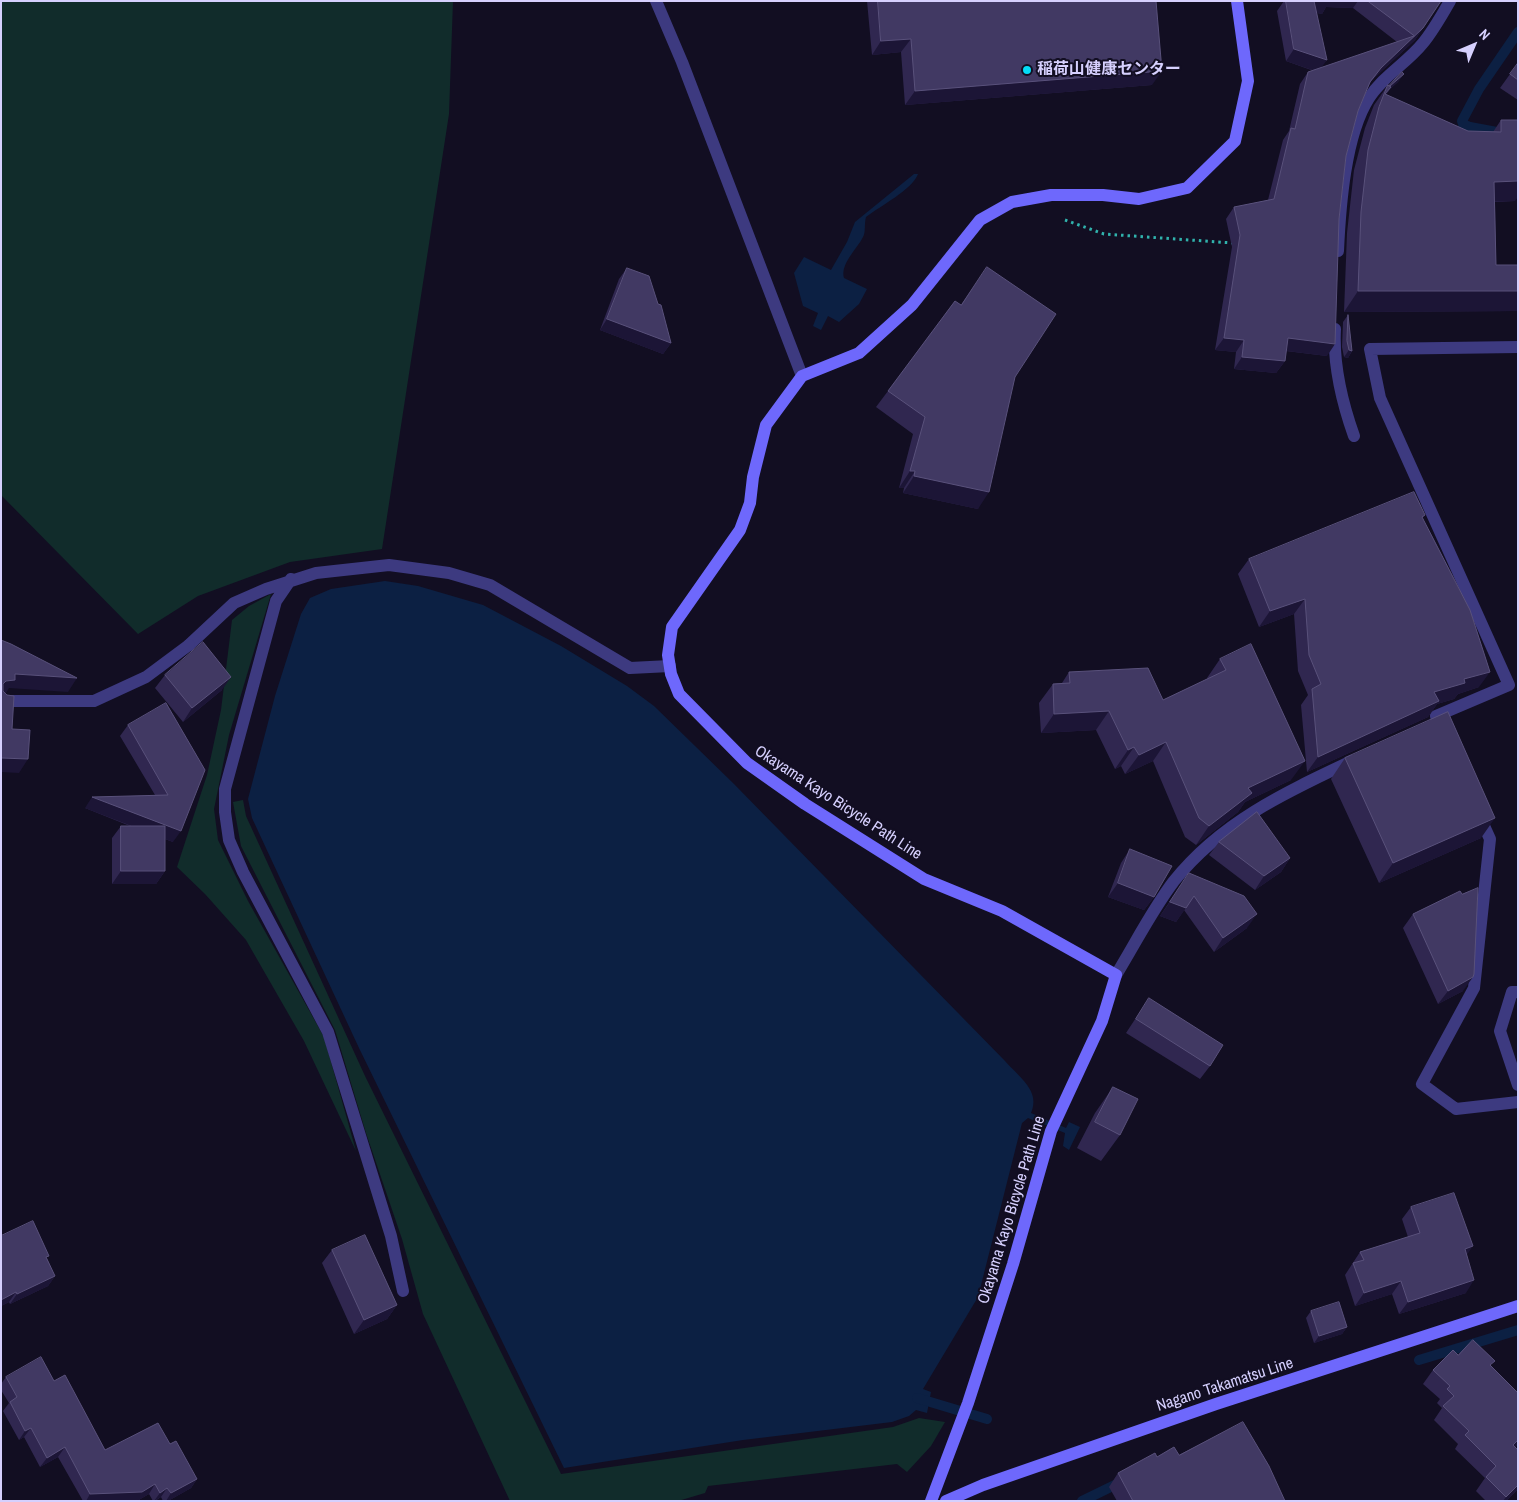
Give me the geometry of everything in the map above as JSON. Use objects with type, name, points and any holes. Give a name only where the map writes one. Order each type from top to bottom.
[{"type":"main road","points":[[802,376],[859,352],[912,305],[980,220],[1012,202],[1051,195],[1103,195],[1139,199],[1187,188],[1235,141],[1248,81],[1237,1]]},
{"type":"main road","name":"Okayama Kayo Bicycle Path Line","points":[[802,376],[766,425],[753,477],[750,503],[740,530],[672,627],[668,655],[679,694],[698,716],[746,763],[805,804],[924,878],[1002,911],[1116,975],[1102,1021],[1054,1126],[1013,1264],[960,1427],[931,1501]]},
{"type":"main road","name":"Nagano Takamatsu Line","points":[[946,1501],[983,1485],[1216,1404],[1518,1306]]},
{"type":"street","points":[[656,1],[682,62],[802,376]]},
{"type":"street","points":[[1338,260],[1346,169],[1360,116],[1368,98],[1423,43],[1450,1]]},
{"type":"street","points":[[1335,316],[1334,348],[1345,411],[1354,436]]},
{"type":"street","points":[[1446,740],[1434,723],[1436,716],[1509,685],[1380,398],[1370,349],[1518,347]]},
{"type":"street","points":[[1,700],[94,701],[146,677],[188,645],[234,604],[291,579],[316,573],[389,565],[449,573],[490,586],[630,668],[670,666]]},
{"type":"street","points":[[291,579],[276,600],[225,789],[225,812],[229,840],[243,872],[328,1032],[391,1236],[402,1291]]},
{"type":"street","points":[[1116,975],[1174,882],[1198,855],[1227,829],[1289,790],[1368,754]]},
{"type":"street","points":[[1474,803],[1490,839],[1474,988],[1422,1084],[1456,1109],[1518,1102]]},
{"type":"street","points":[[1518,992],[1512,992],[1500,1031],[1518,1085]]},
{"type":"path","points":[[1058,218],[1104,234],[1237,242]]},
{"type":"green space","points":[[1,1],[453,1],[449,114],[382,549],[290,562],[198,596],[138,634],[1,495]]},
{"type":"green space","points":[[271,594],[229,735],[214,809],[218,840],[248,901],[324,1037],[356,1151],[304,1041],[246,940],[205,894],[177,867],[207,775],[221,710],[232,620],[249,606]]},
{"type":"green space","points":[[243,800],[246,816],[365,1076],[561,1474],[893,1427],[919,1418],[945,1422],[931,1446],[907,1472],[897,1464],[708,1486],[705,1493],[678,1501],[510,1501],[423,1314],[402,1239],[366,1133],[335,1030],[241,846],[233,802]]},
{"type":"water","points":[[914,174],[918,174],[909,186],[866,217],[864,235],[844,267],[844,278],[867,289],[859,304],[839,322],[828,316],[821,330],[813,326],[818,313],[803,306],[794,273],[804,257],[831,270],[847,242],[855,222]]},
{"type":"water","points":[[385,581],[418,586],[483,605],[561,646],[627,686],[654,706],[734,784],[1022,1079],[1031,1091],[1033,1098],[1031,1113],[1066,1128],[1069,1122],[1080,1127],[1069,1150],[1063,1146],[1065,1133],[1028,1118],[1022,1123],[978,1297],[923,1389],[931,1392],[927,1413],[916,1410],[909,1416],[892,1422],[743,1440],[564,1468],[359,1048],[252,818],[248,799],[275,696],[301,614],[310,598],[331,589]]},
{"type":"building","name":"稲荷山健康センター","points":[[878,1],[1156,1],[1162,71],[915,91],[911,39],[881,41]]},
{"type":"building","points":[[1286,1],[1314,1],[1327,60],[1294,49]]},
{"type":"building","points":[[1368,1],[1441,1],[1423,28],[1381,68],[1370,82],[1358,111],[1346,156],[1339,219],[1335,344],[1288,338],[1285,361],[1242,357],[1244,340],[1224,338],[1240,235],[1234,207],[1274,199],[1291,128],[1295,129],[1308,72],[1414,36]]},
{"type":"building","points":[[1518,63],[1518,80],[1510,74]]},
{"type":"building","points":[[1402,72],[1404,74],[1389,86]]},
{"type":"building","points":[[1388,85],[1391,87],[1385,94],[1468,131],[1501,132],[1501,120],[1518,120],[1518,181],[1494,182],[1496,265],[1518,265],[1518,291],[1358,291],[1361,212],[1368,150],[1379,107]]},
{"type":"building","points":[[987,267],[1056,314],[1015,377],[989,492],[914,476],[915,471],[910,471],[925,417],[888,391],[955,301],[961,305]]},
{"type":"building","points":[[627,268],[649,276],[658,304],[661,305],[671,343],[607,319]]},
{"type":"building","points":[[1348,315],[1352,351],[1349,350],[1347,341]]},
{"type":"building","points":[[1414,492],[1425,515],[1422,517],[1470,610],[1490,672],[1464,679],[1465,683],[1434,692],[1439,701],[1318,757],[1312,689],[1321,684],[1309,655],[1305,599],[1270,611],[1249,559]]},
{"type":"building","points":[[1,640],[77,678],[15,674],[15,680],[6,681],[3,684],[3,691],[7,695],[14,696],[12,729],[30,730],[28,759],[1,758]]},
{"type":"building","points":[[203,642],[231,677],[192,708],[165,675]]},
{"type":"building","points":[[1251,644],[1305,761],[1248,788],[1252,793],[1209,826],[1199,818],[1166,742],[1139,755],[1134,747],[1128,750],[1109,711],[1054,714],[1053,684],[1070,683],[1069,672],[1148,668],[1163,700],[1226,670],[1220,659]]},
{"type":"building","points":[[166,703],[205,770],[181,831],[92,797],[168,795],[128,725]]},
{"type":"building","points":[[1448,712],[1495,818],[1393,863],[1345,758]]},
{"type":"building","points":[[1257,812],[1290,858],[1264,876],[1219,842]]},
{"type":"building","points":[[121,826],[165,826],[165,871],[121,871]]},
{"type":"building","points":[[1130,849],[1172,866],[1154,897],[1118,883]]},
{"type":"building","points":[[1189,873],[1244,896],[1257,914],[1223,938],[1194,896],[1186,908],[1170,902]]},
{"type":"building","points":[[1478,888],[1474,974],[1473,977],[1448,991],[1413,914],[1460,891],[1462,894]]},
{"type":"building","points":[[1149,998],[1223,1045],[1210,1066],[1136,1019]]},
{"type":"building","points":[[1113,1087],[1138,1099],[1120,1135],[1095,1122]]},
{"type":"building","points":[[1454,1193],[1473,1246],[1465,1249],[1474,1280],[1408,1302],[1401,1281],[1364,1293],[1353,1263],[1364,1260],[1360,1252],[1420,1233],[1411,1207]]},
{"type":"building","points":[[33,1221],[49,1256],[46,1257],[55,1276],[1,1300],[1,1236]]},
{"type":"building","points":[[365,1235],[397,1305],[364,1320],[332,1250]]},
{"type":"building","points":[[1339,1302],[1347,1327],[1319,1336],[1311,1311]]},
{"type":"building","points":[[1473,1340],[1495,1361],[1490,1365],[1518,1393],[1518,1440],[1513,1445],[1518,1450],[1518,1485],[1506,1497],[1486,1477],[1496,1466],[1465,1435],[1469,1431],[1443,1406],[1454,1396],[1447,1389],[1450,1386],[1433,1370],[1453,1350],[1458,1355]]},
{"type":"building","points":[[41,1357],[54,1381],[65,1375],[105,1450],[158,1423],[170,1444],[176,1441],[197,1479],[171,1493],[167,1488],[160,1493],[155,1484],[142,1492],[90,1494],[65,1447],[47,1458],[31,1428],[25,1431],[10,1402],[17,1397],[6,1377]]},
{"type":"building","points":[[1243,1422],[1269,1466],[1285,1501],[1133,1501],[1118,1473],[1155,1453],[1157,1457],[1174,1447],[1179,1455]]},
{"type":"waterway","points":[[1518,32],[1479,89],[1462,121],[1463,124],[1470,127],[1518,136]]},
{"type":"waterway","points":[[1419,1360],[1518,1330]]},
{"type":"waterway","points":[[917,1398],[987,1419]]},
{"type":"waterway","points":[[1082,1501],[1121,1482]]},
{"type":"place","name":"稲荷山健康センター","points":[[1027,70]]}]
